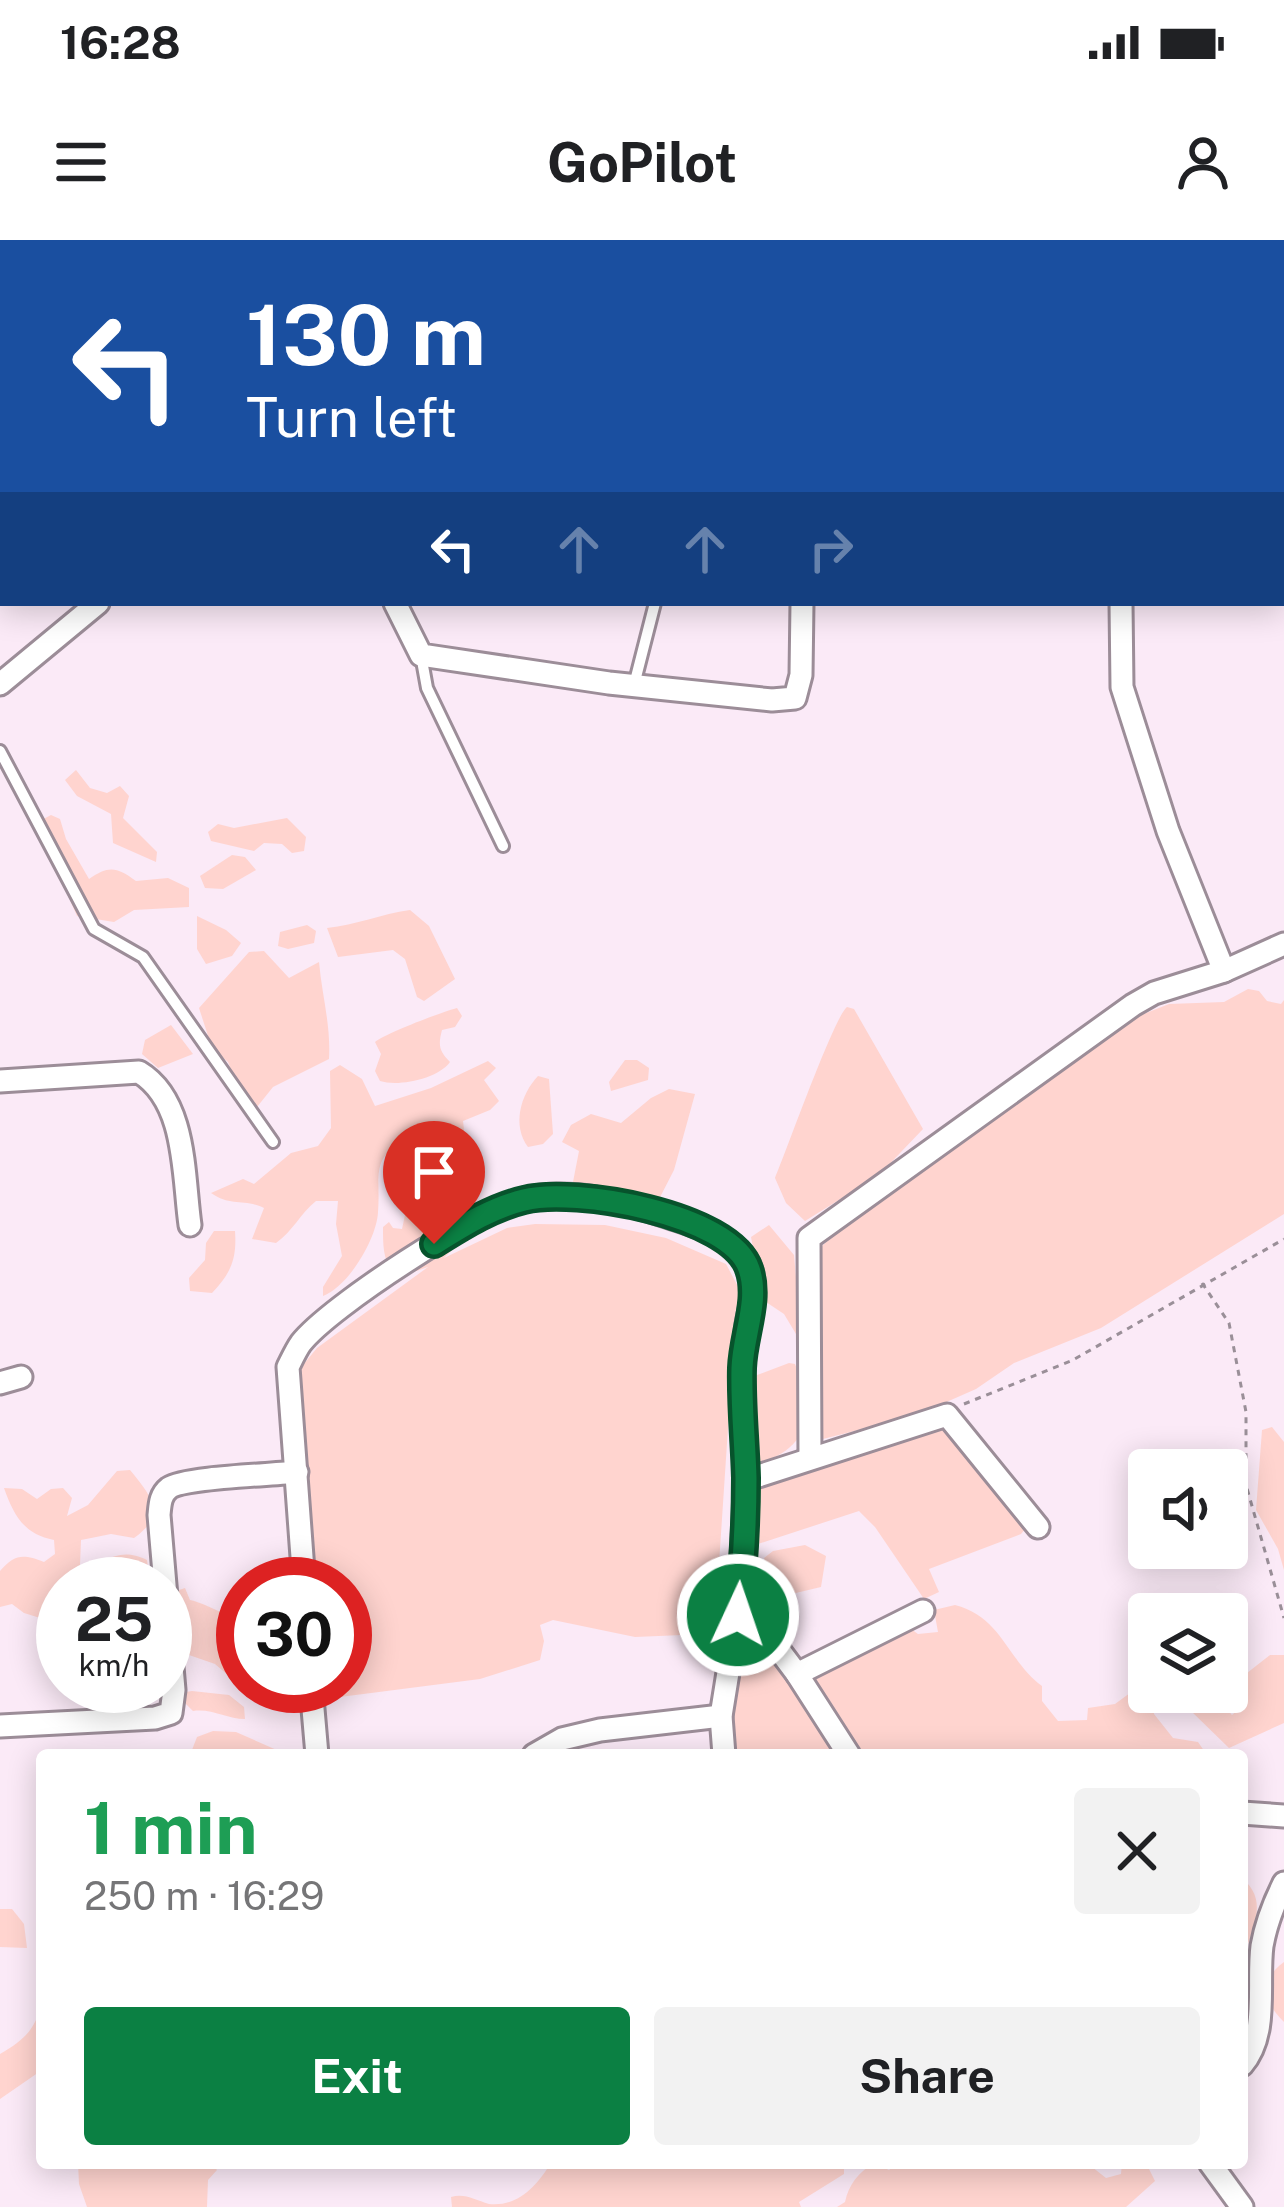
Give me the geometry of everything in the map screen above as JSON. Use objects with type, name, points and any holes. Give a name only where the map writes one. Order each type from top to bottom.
[{"type":"street","points":[[0,684],[94,606]]},
{"type":"street","points":[[396,606],[421,655],[634,686],[772,700],[795,698],[801,675],[802,606]]},
{"type":"street","points":[[1121,606],[1122,687],[1168,831],[1224,971]]},
{"type":"street","points":[[810,1456],[809,1238],[1133,1005],[1284,944]]},
{"type":"street","points":[[0,1081],[140,1072],[154,1081],[163,1092],[178,1134],[190,1226]]},
{"type":"street","points":[[302,1557],[288,1367],[318,1326],[481,1215],[526,1199],[574,1196],[638,1206],[700,1227],[725,1239],[748,1262],[754,1288],[742,1362],[746,1480],[740,1598],[721,1716],[724,1749]]},
{"type":"street","points":[[746,1480],[947,1415],[1038,1527]]},
{"type":"street","points":[[0,1726],[155,1718],[171,1712],[175,1690],[161,1497],[171,1486],[190,1482],[297,1472]]},
{"type":"street","points":[[740,1598],[845,1749]]},
{"type":"street","points":[[797,1674],[923,1611]]},
{"type":"street","points":[[312,1713],[315,1749]]},
{"type":"street","points":[[546,1749],[562,1739],[600,1730],[721,1716]]},
{"type":"street","points":[[1248,1813],[1284,1816]]},
{"type":"street","points":[[1248,2055],[1256,2042],[1262,1943],[1284,1883]]},
{"type":"street","points":[[1214,2169],[1242,2207]]},
{"type":"lane","points":[[634,686],[654,606]]},
{"type":"lane","points":[[421,655],[428,688],[503,846]]},
{"type":"lane","points":[[0,751],[94,929],[143,957],[273,1142]]},
{"type":"path","points":[[947,1415],[1072,1360],[1284,1239]]},
{"type":"path","points":[[1202,1283],[1228,1323],[1246,1412],[1246,1485],[1284,1618]]},
{"type":"shaded area","points":[[76,770],[90,788],[107,793],[120,786],[129,796],[123,818],[157,852],[156,862],[113,843],[111,814],[77,796],[65,780]]},
{"type":"shaded area","points":[[51,815],[60,819],[89,879],[113,870],[136,881],[168,878],[189,888],[189,907],[134,910],[114,922],[77,916],[36,823]]},
{"type":"shaded area","points":[[287,818],[306,837],[304,851],[292,853],[282,844],[264,843],[254,851],[211,841],[208,832],[218,824],[234,828]]},
{"type":"shaded area","points":[[232,855],[245,857],[256,870],[223,889],[205,888],[200,876]]},
{"type":"shaded area","points":[[410,910],[429,926],[455,979],[424,1001],[417,997],[405,959],[393,950],[338,957],[327,928]]},
{"type":"shaded area","points":[[197,916],[241,943],[232,956],[206,964],[197,949]]},
{"type":"shaded area","points":[[307,925],[316,931],[314,943],[288,949],[278,946],[280,932]]},
{"type":"shaded area","points":[[264,951],[289,978],[319,962],[329,1059],[273,1087],[257,1107],[236,1082],[228,1062],[212,1048],[199,1008],[249,952]]},
{"type":"shaded area","points":[[1248,989],[1259,991],[1267,1001],[1281,1004],[1284,1000],[1284,1214],[1101,1328],[1014,1363],[976,1389],[917,1415],[823,1439],[818,1416],[821,1382],[813,1247],[822,1246],[856,1215],[1126,1021],[1169,1004],[1224,1002]]},
{"type":"shaded area","points":[[847,1007],[854,1009],[923,1129],[879,1175],[805,1221],[786,1203],[775,1178],[821,1059]]},
{"type":"shaded area","points":[[457,1008],[462,1016],[455,1027],[442,1030],[440,1044],[450,1062],[444,1068],[417,1080],[380,1081],[375,1071],[381,1054],[375,1042]]},
{"type":"shaded area","points":[[171,1025],[193,1054],[158,1068],[142,1054],[145,1040]]},
{"type":"shaded area","points":[[625,1060],[637,1060],[649,1068],[648,1080],[611,1091],[609,1082]]},
{"type":"shaded area","points":[[488,1061],[496,1068],[484,1080],[499,1101],[463,1121],[462,1145],[446,1162],[407,1139],[387,1154],[379,1170],[378,1212],[367,1247],[352,1272],[323,1296],[323,1287],[342,1256],[336,1224],[338,1201],[316,1201],[276,1243],[252,1239],[264,1208],[211,1193],[243,1179],[254,1184],[291,1153],[318,1146],[331,1128],[330,1071],[340,1065],[362,1079],[375,1106],[431,1088]]},
{"type":"shaded area","points":[[538,1076],[549,1079],[553,1134],[543,1144],[528,1147],[520,1130],[520,1111]]},
{"type":"shaded area","points":[[669,1089],[695,1094],[674,1170],[656,1205],[573,1182],[579,1151],[562,1142],[571,1125],[591,1114],[621,1123]]},
{"type":"shaded area","points":[[424,1182],[440,1199],[461,1207],[461,1241],[444,1258],[507,1228],[605,1225],[666,1238],[726,1264],[742,1294],[736,1308],[715,1624],[706,1634],[635,1637],[553,1620],[540,1625],[544,1641],[540,1660],[480,1679],[372,1693],[372,1557],[309,1557],[296,1384],[317,1348],[428,1267],[396,1278],[386,1260],[383,1227],[389,1222],[402,1229],[410,1192]]},
{"type":"shaded area","points":[[769,1225],[794,1255],[802,1344],[784,1314],[763,1300],[751,1237]]},
{"type":"shaded area","points":[[214,1231],[235,1231],[231,1265],[212,1293],[190,1291],[189,1278],[205,1260],[206,1243]]},
{"type":"shaded area","points":[[795,1364],[805,1398],[804,1426],[789,1449],[757,1464],[750,1459],[750,1384],[757,1375]]},
{"type":"shaded area","points":[[946,1422],[1026,1528],[929,1569],[939,1592],[924,1599],[859,1511],[752,1546],[755,1483]]},
{"type":"shaded area","points":[[1272,1427],[1284,1442],[1284,1570],[1256,1510],[1262,1430]]},
{"type":"shaded area","points":[[130,1470],[149,1497],[151,1521],[134,1538],[111,1534],[81,1540],[80,1557],[51,1557],[54,1540],[22,1522],[4,1488],[22,1489],[37,1499],[51,1489],[63,1488],[72,1498],[67,1516],[88,1505],[117,1471]]},
{"type":"shaded area","points":[[805,1545],[826,1556],[821,1587],[758,1602],[768,1577],[764,1558],[773,1551]]},
{"type":"shaded area","points":[[15,1559],[36,1560],[36,1617],[12,1604],[0,1607],[0,1571]]},
{"type":"shaded area","points":[[192,1601],[216,1610],[215,1664],[192,1656]]},
{"type":"shaded area","points":[[955,1605],[984,1619],[1042,1686],[1042,1701],[1058,1721],[1087,1720],[1088,1708],[1115,1704],[1128,1694],[1128,1713],[1154,1713],[1173,1738],[1198,1742],[1203,1749],[860,1749],[828,1698],[811,1681],[812,1673],[911,1629],[918,1634],[938,1632],[934,1610]]},
{"type":"shaded area","points":[[747,1621],[843,1749],[731,1749],[742,1628]]},
{"type":"shaded area","points":[[1270,1655],[1284,1655],[1284,1723],[1229,1748],[1193,1713],[1248,1713],[1248,1672]]},
{"type":"shaded area","points":[[192,1691],[216,1694],[216,1713],[244,1713],[245,1719],[206,1711],[193,1711]]},
{"type":"shaded area","points":[[213,1731],[236,1732],[274,1749],[192,1749],[197,1737]]},
{"type":"shaded area","points":[[1248,1884],[1257,1903],[1248,1944]]},
{"type":"shaded area","points":[[0,1909],[12,1909],[24,1924],[27,1948],[0,1947]]},
{"type":"shaded area","points":[[1284,1962],[1284,2022],[1266,1992],[1270,1977]]},
{"type":"shaded area","points":[[35,2021],[36,2074],[0,2099],[0,2054],[27,2034]]},
{"type":"shaded area","points":[[78,2169],[217,2170],[208,2180],[207,2207],[87,2207]]},
{"type":"shaded area","points":[[546,2169],[844,2169],[844,2174],[799,2202],[801,2207],[452,2207],[451,2197],[500,2204],[533,2186]]},
{"type":"shaded area","points":[[1095,2169],[1106,2178],[1121,2174],[1121,2169],[1149,2169],[1155,2181],[1126,2207],[837,2207],[863,2171]]},
{"type":"route","points":[[434,1244],[481,1215],[526,1199],[574,1196],[638,1206],[700,1227],[725,1239],[748,1262],[754,1288],[742,1362],[746,1480],[738,1615]]}]
